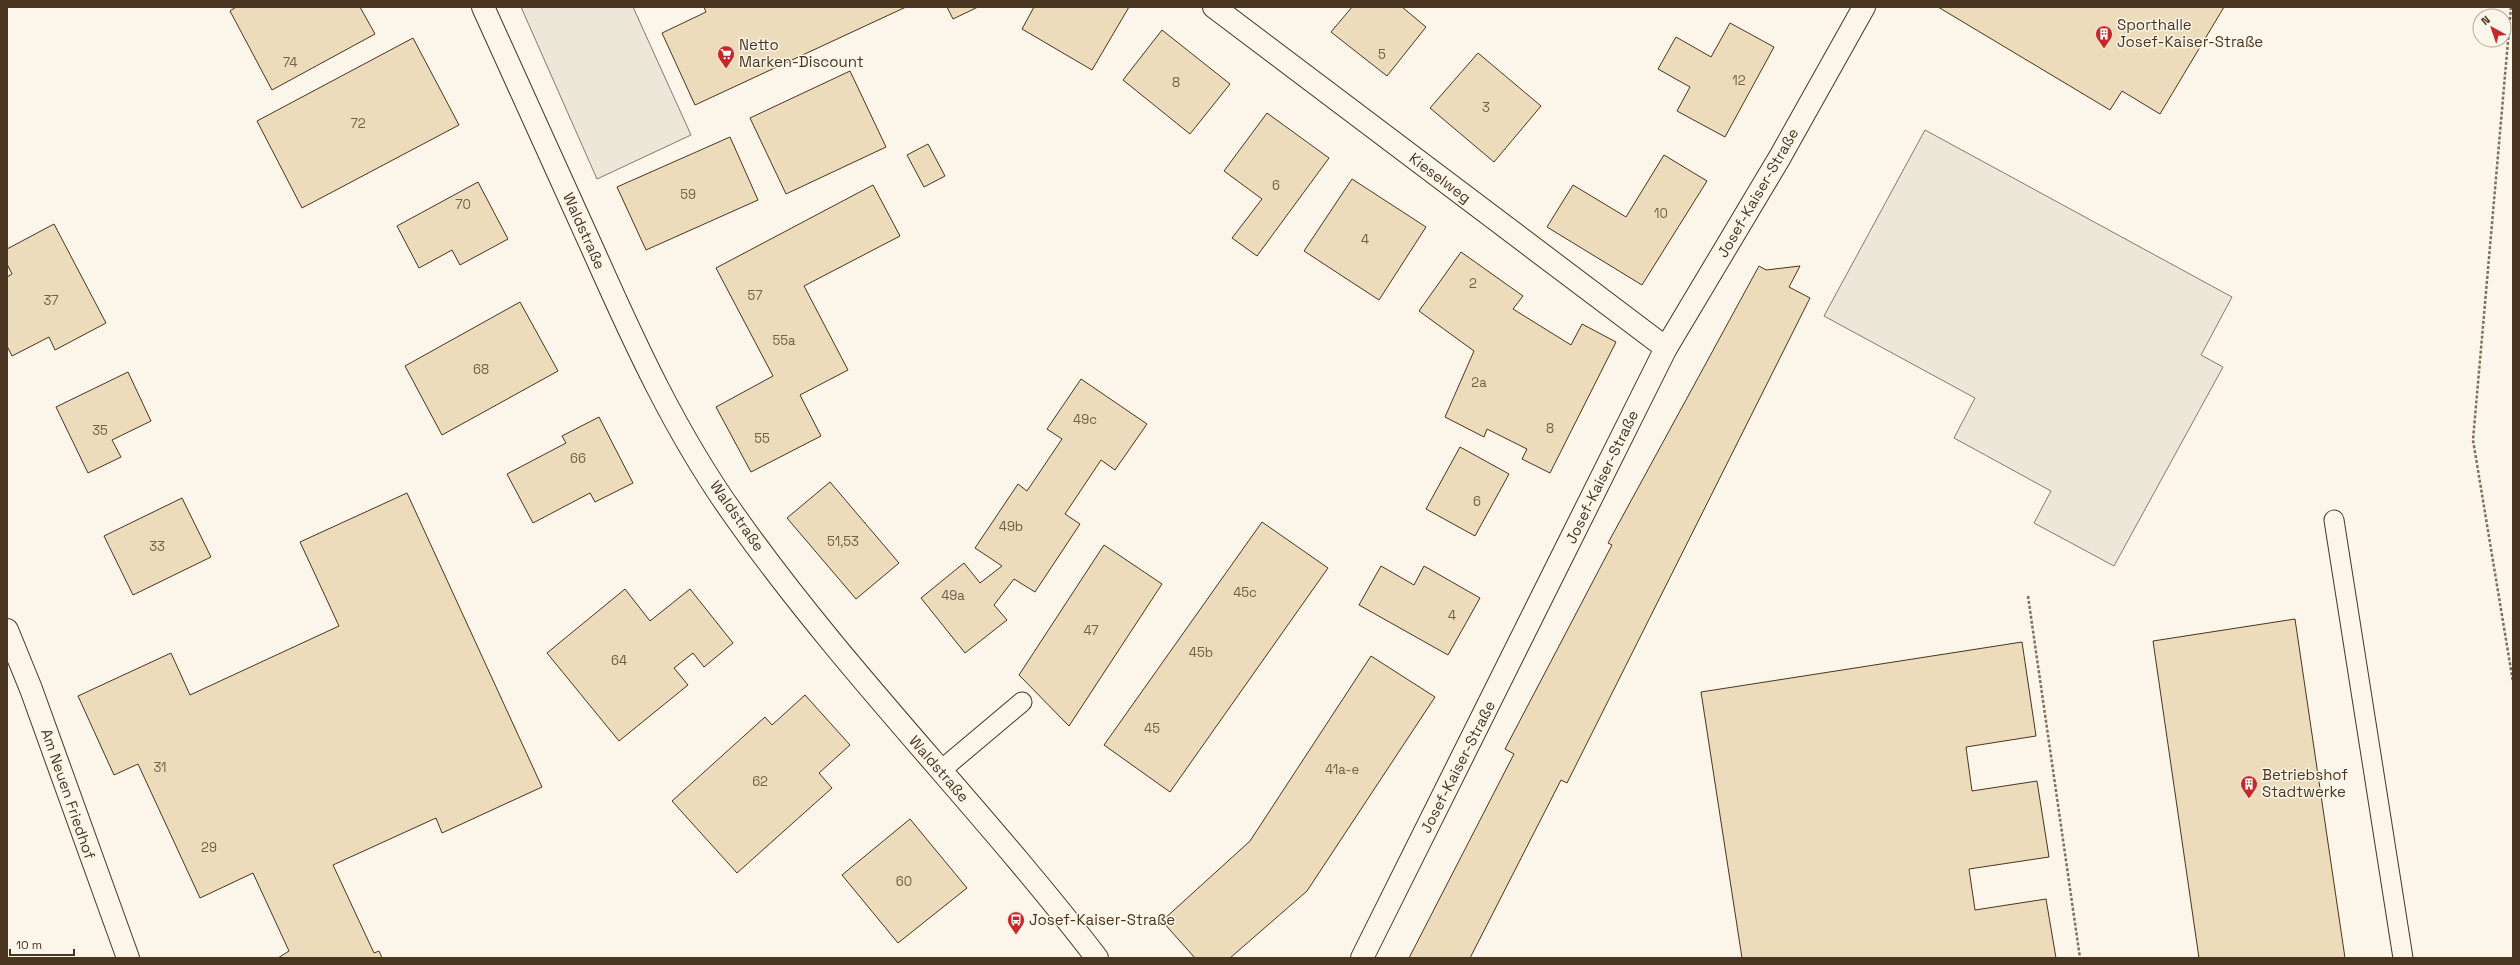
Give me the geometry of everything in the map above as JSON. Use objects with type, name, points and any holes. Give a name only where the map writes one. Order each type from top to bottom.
[{"type":"street","name":"Waldstraße","points":[[483,7],[628,328],[682,432],[742,526],[818,626],[1054,904],[1097,958]]},
{"type":"street","name":"Kieselweg","points":[[1214,7],[1666,348]]},
{"type":"street","name":"Josef-Kaiser-Straße","points":[[1362,958],[1666,348],[1780,157],[1863,8]]},
{"type":"street","name":"Am Neuen Friedhof","points":[[7,630],[31,689],[128,958]]},
{"type":"lane","points":[[2334,520],[2403,958]]},
{"type":"lane","points":[[940,771],[1022,702]]},
{"type":"path","points":[[2511,7],[2473,440],[2513,682]]},
{"type":"path","points":[[2028,596],[2080,958]]},
{"type":"shaded area","points":[[521,7],[633,7],[691,135],[597,179]]},
{"type":"shaded area","points":[[1925,130],[2232,297],[2201,355],[2223,367],[2114,566],[2034,523],[2051,491],[1954,438],[1975,398],[1824,316]]},
{"type":"building","points":[[236,7],[360,7],[375,34],[272,90],[230,11]]},
{"type":"building","name":"Netto Marken-Discount","points":[[704,7],[906,7],[695,105],[662,33],[706,12]]},
{"type":"building","points":[[947,7],[978,7],[953,19]]},
{"type":"building","points":[[1034,7],[1129,7],[1092,70],[1022,29]]},
{"type":"building","points":[[1352,7],[1402,7],[1426,27],[1387,76],[1331,32]]},
{"type":"building","name":"Sporthalle Josef-Kaiser-Straße","points":[[1938,7],[2224,7],[2160,114],[2122,91],[2110,110]]},
{"type":"building","points":[[1730,23],[1774,47],[1725,137],[1677,111],[1690,87],[1658,69],[1676,37],[1711,57]]},
{"type":"building","points":[[1162,30],[1230,84],[1190,134],[1123,80]]},
{"type":"building","points":[[413,38],[459,125],[302,208],[257,121]]},
{"type":"building","points":[[1478,53],[1541,106],[1494,162],[1430,108]]},
{"type":"building","points":[[850,71],[886,147],[786,194],[750,118]]},
{"type":"building","points":[[1267,113],[1329,158],[1257,256],[1232,238],[1262,199],[1224,171]]},
{"type":"building","points":[[730,137],[758,200],[646,250],[617,187]]},
{"type":"building","points":[[928,144],[945,176],[924,187],[907,155]]},
{"type":"building","points":[[1664,155],[1707,181],[1642,285],[1547,227],[1573,185],[1626,217]]},
{"type":"building","points":[[1352,179],[1426,227],[1379,300],[1304,251]]},
{"type":"building","points":[[478,182],[508,239],[460,265],[452,250],[419,268],[397,226]]},
{"type":"building","points":[[873,185],[900,236],[804,286],[848,370],[800,395],[821,436],[751,472],[716,407],[773,376],[716,268]]},
{"type":"building","points":[[54,224],[106,323],[55,350],[49,337],[12,356],[7,346],[7,277],[12,274],[7,264],[7,249]]},
{"type":"building","points":[[1461,252],[1523,296],[1513,309],[1571,345],[1582,324],[1616,342],[1550,473],[1522,459],[1527,449],[1487,429],[1484,437],[1445,417],[1474,351],[1419,311]]},
{"type":"building","points":[[1759,266],[1766,270],[1800,266],[1789,287],[1810,298],[1567,783],[1561,780],[1470,958],[1409,958],[1514,754],[1505,749],[1612,545],[1608,543]]},
{"type":"building","points":[[520,302],[558,371],[442,435],[405,366]]},
{"type":"building","points":[[128,372],[151,421],[112,440],[121,457],[88,473],[56,407]]},
{"type":"building","points":[[1081,379],[1147,424],[1115,470],[1101,460],[1065,514],[1080,524],[1035,592],[1014,579],[994,605],[1007,620],[965,653],[921,598],[964,563],[980,583],[1002,566],[975,548],[1018,484],[1027,491],[1062,439],[1047,429]]},
{"type":"building","points":[[599,417],[633,483],[595,502],[590,493],[533,523],[507,474],[566,443],[562,436]]},
{"type":"building","points":[[1460,447],[1509,474],[1475,536],[1426,509]]},
{"type":"building","points":[[830,482],[899,563],[856,599],[787,518]]},
{"type":"building","points":[[407,493],[542,787],[442,833],[436,818],[333,865],[374,953],[379,951],[382,958],[278,958],[289,951],[253,873],[200,898],[138,764],[114,775],[78,696],[171,653],[190,695],[339,626],[300,542]]},
{"type":"building","points":[[182,498],[211,557],[133,595],[104,536]]},
{"type":"building","points":[[1262,522],[1328,568],[1170,792],[1104,745]]},
{"type":"building","points":[[1104,545],[1162,584],[1069,726],[1019,675]]},
{"type":"building","points":[[1381,566],[1414,585],[1424,566],[1480,598],[1448,655],[1359,605]]},
{"type":"building","points":[[625,589],[650,621],[690,589],[733,643],[704,667],[693,653],[674,668],[688,685],[619,741],[547,653]]},
{"type":"building","name":"Betriebshof Stadtwerke","points":[[2295,619],[2345,958],[2199,958],[2153,641]]},
{"type":"building","points":[[2022,642],[2036,736],[1966,747],[1972,791],[2037,781],[2049,857],[1969,869],[1975,910],[2046,899],[2056,958],[1742,958],[1701,692]]},
{"type":"building","points":[[1371,656],[1435,697],[1307,891],[1230,958],[1195,958],[1162,921],[1250,841]]},
{"type":"building","points":[[805,695],[850,745],[819,773],[832,788],[737,873],[672,801],[765,717],[772,725]]},
{"type":"building","points":[[910,819],[967,888],[898,943],[842,875]]},
{"type":"place","name":"Sporthalle Josef-Kaiser-Straße","points":[[2104,49]]},
{"type":"place","name":"Netto Marken-Discount","points":[[726,69]]},
{"type":"place","name":"Betriebshof Stadtwerke","points":[[2249,799]]},
{"type":"place","name":"Josef-Kaiser-Straße","points":[[1016,935]]}]
